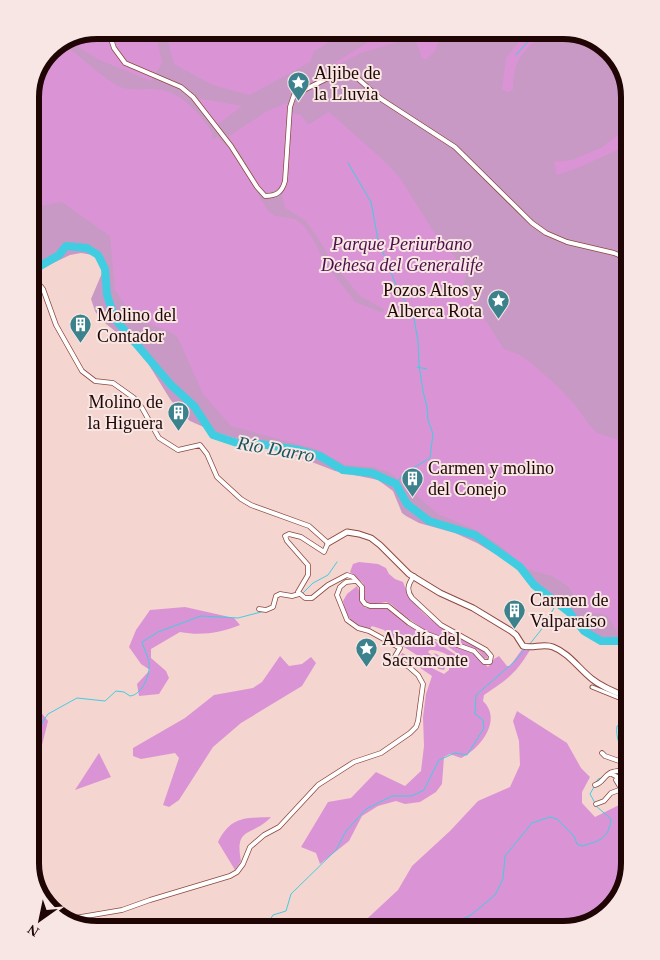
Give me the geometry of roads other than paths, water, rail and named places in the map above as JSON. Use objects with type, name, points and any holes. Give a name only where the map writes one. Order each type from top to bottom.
[{"type":"street","points":[[111,39],[114,48],[125,63],[182,87],[193,97],[231,146],[257,187],[265,196],[277,194],[281,191],[285,181],[290,107],[294,95],[329,77],[342,73],[348,74],[361,81],[381,99],[455,148],[532,223],[557,239],[621,256]]},
{"type":"street","points":[[39,284],[43,289],[56,325],[86,375],[95,381],[113,383],[134,398],[142,408],[155,432],[166,444],[178,450],[200,445],[207,454],[217,477],[246,503],[304,523],[328,543]]},
{"type":"street","points":[[299,594],[309,569],[305,561],[288,541],[286,534],[301,537],[324,552],[328,543],[348,532],[359,534],[380,545],[404,570],[440,594],[473,608],[516,635],[518,640],[525,646],[544,645],[555,648],[568,657],[595,682],[621,694]]},
{"type":"street","points":[[259,609],[266,610],[273,607],[276,596],[280,594],[292,596],[299,594],[305,598],[312,598],[328,585],[347,575],[353,577],[362,587],[362,600],[368,606],[388,606],[409,623],[427,634],[474,651],[484,662],[490,662],[491,656],[486,650],[441,624],[412,598],[409,594],[408,586],[414,576]]},
{"type":"street","points":[[77,918],[122,910],[230,876],[237,872],[244,864],[250,847],[264,835],[279,827],[318,785],[354,762],[381,753],[410,733],[418,721],[423,689],[422,684],[418,675],[394,658],[400,648],[369,631],[358,628],[347,620],[337,598],[338,591],[346,582],[355,581]]},
{"type":"street","points":[[592,687],[621,699]]},
{"type":"street","points":[[602,753],[621,762]]},
{"type":"street","points":[[595,785],[601,783],[610,773],[621,769]]},
{"type":"street","points":[[610,773],[621,779]]},
{"type":"street","points":[[621,779],[616,780],[621,788]]},
{"type":"street","points":[[596,804],[604,801],[611,793],[621,790]]},
{"type":"waterway","points":[[516,55],[530,39]]},
{"type":"waterway","points":[[348,163],[371,202],[378,240],[398,290],[413,313],[423,391],[428,420],[433,434],[430,458],[403,474],[396,484]]},
{"type":"waterway","name":"Río Darro","points":[[39,267],[59,255],[66,246],[87,248],[98,255],[105,269],[107,295],[115,319],[171,385],[194,406],[213,435],[237,443],[260,444],[299,450],[320,456],[343,470],[372,473],[396,484],[407,504],[429,521],[475,535],[520,567],[534,585],[569,612],[584,631],[601,641],[621,641]]},
{"type":"waterway","points":[[417,367],[427,369]]},
{"type":"waterway","points":[[302,594],[313,583],[328,575],[337,562]]},
{"type":"waterway","points":[[529,645],[541,630],[557,603]]},
{"type":"waterway","points":[[39,732],[48,714],[77,698],[105,701],[116,691],[124,692],[130,696],[138,692],[145,683],[149,672],[148,660],[142,642],[158,632],[201,616],[238,618],[265,611]]},
{"type":"waterway","points":[[269,921],[273,915],[286,911],[291,894],[336,850],[346,831],[366,809],[392,796],[412,796],[424,790],[439,760],[455,753],[467,755],[484,728],[483,720],[475,714],[476,695],[514,662],[526,648]]},
{"type":"waterway","points":[[621,724],[617,726],[617,730],[621,750]]},
{"type":"waterway","points":[[596,783],[598,779],[602,778]]},
{"type":"waterway","points":[[594,787],[590,794],[595,803]]},
{"type":"waterway","points":[[459,921],[471,915],[495,895],[503,879],[505,856],[532,823],[550,817],[557,819],[574,836],[577,844],[582,846],[602,838],[608,831],[611,819],[596,806]]},
{"type":"place","name":"Aljibe de la Lluvia","points":[[298,102]]},
{"type":"place","name":"Pozos Altos y Alberca Rota","points":[[498,319]]},
{"type":"place","name":"Molino del Contador","points":[[81,344]]},
{"type":"place","name":"Molino de la Higuera","points":[[179,431]]},
{"type":"place","name":"Carmen y molino del Conejo","points":[[412,497]]},
{"type":"place","name":"Carmen de Valparaíso","points":[[514,629]]},
{"type":"place","name":"Abadía del Sacromonte","points":[[366,668]]},
{"type":"park label","name":"Parque Periurbano Dehesa del Generalife","points":[[402,254]]}]
